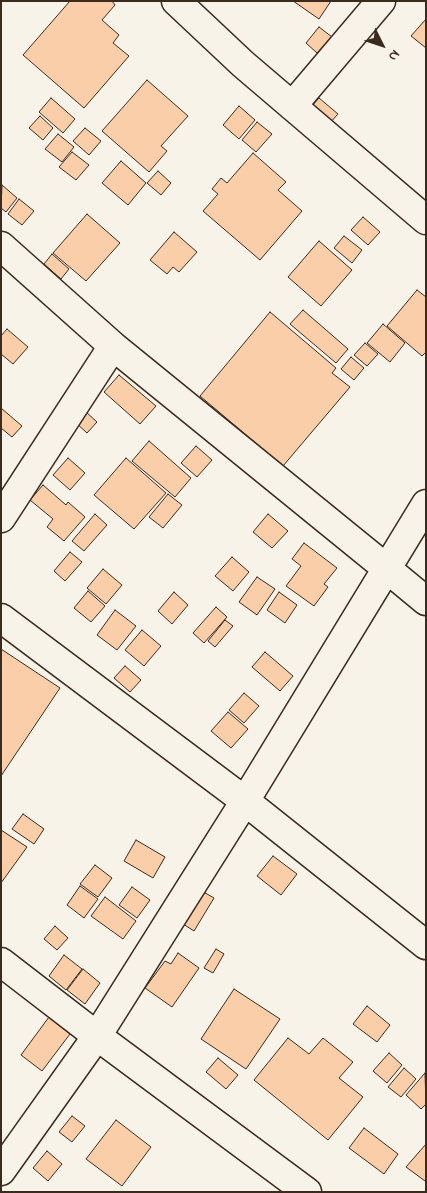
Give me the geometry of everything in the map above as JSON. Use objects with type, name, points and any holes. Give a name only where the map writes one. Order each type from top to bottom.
[{"type":"street","points":[[176,1],[243,64],[426,220]]},
{"type":"street","points":[[292,106],[380,1]]},
{"type":"street","points":[[1,246],[113,346],[426,601]]},
{"type":"street","points":[[1,518],[113,346]]},
{"type":"street","points":[[1,1171],[97,1036],[245,801],[426,504]]},
{"type":"street","points":[[1,618],[245,801],[426,945]]},
{"type":"street","points":[[1,962],[307,1192]]},
{"type":"building","points":[[70,1],[112,1],[115,5],[102,20],[119,35],[113,43],[129,56],[84,108],[23,55]]},
{"type":"building","points":[[293,1],[331,1],[319,19]]},
{"type":"building","points":[[426,19],[426,48],[411,36]]},
{"type":"building","points":[[319,27],[332,37],[317,53],[306,43]]},
{"type":"building","points":[[147,80],[188,116],[161,146],[167,151],[149,172],[102,131]]},
{"type":"building","points":[[51,98],[75,119],[63,133],[39,112]]},
{"type":"building","points":[[319,98],[338,114],[329,124],[310,108]]},
{"type":"building","points":[[239,106],[255,120],[239,139],[223,125]]},
{"type":"building","points":[[40,116],[53,128],[43,140],[29,128]]},
{"type":"building","points":[[257,122],[272,134],[256,152],[242,140]]},
{"type":"building","points":[[85,128],[101,141],[89,155],[73,141]]},
{"type":"building","points":[[58,134],[74,147],[62,162],[45,149]]},
{"type":"building","points":[[72,152],[89,165],[76,180],[59,167]]},
{"type":"building","points":[[253,153],[286,182],[278,190],[302,211],[260,260],[203,211],[218,194],[212,189],[221,178],[227,183]]},
{"type":"building","points":[[121,161],[146,183],[128,205],[102,183]]},
{"type":"building","points":[[158,171],[171,183],[161,195],[147,183]]},
{"type":"building","points":[[2,185],[17,198],[6,212],[1,208]]},
{"type":"building","points":[[19,199],[34,211],[22,225],[8,214]]},
{"type":"building","points":[[87,214],[120,243],[86,281],[53,253]]},
{"type":"building","points":[[363,217],[380,232],[368,245],[351,230]]},
{"type":"building","points":[[174,232],[197,252],[179,272],[173,267],[167,274],[150,260]]},
{"type":"building","points":[[344,236],[362,250],[352,263],[334,248]]},
{"type":"building","points":[[319,241],[352,270],[321,306],[288,277]]},
{"type":"building","points":[[52,254],[69,269],[61,279],[44,264]]},
{"type":"building","points":[[417,290],[426,297],[426,352],[422,356],[387,326]]},
{"type":"building","points":[[303,310],[348,349],[336,363],[290,324]]},
{"type":"building","points":[[270,312],[336,368],[332,373],[350,387],[283,466],[200,396]]},
{"type":"building","points":[[383,324],[405,343],[390,362],[367,343]]},
{"type":"building","points":[[7,329],[28,347],[13,364],[1,354],[1,336]]},
{"type":"building","points":[[365,343],[378,354],[367,366],[354,355]]},
{"type":"building","points":[[351,357],[364,368],[354,380],[341,369]]},
{"type":"building","points":[[119,375],[156,406],[140,424],[104,392]]},
{"type":"building","points":[[1,408],[22,426],[12,437],[1,428]]},
{"type":"building","points":[[85,411],[97,422],[87,433],[75,422]]},
{"type":"building","points":[[149,441],[191,478],[175,497],[132,461]]},
{"type":"building","points":[[196,446],[212,460],[197,477],[181,463]]},
{"type":"building","points":[[68,458],[85,473],[70,490],[53,475]]},
{"type":"building","points":[[126,458],[166,493],[134,529],[94,495]]},
{"type":"building","points":[[43,485],[66,505],[68,502],[85,517],[64,541],[47,527],[53,519],[30,500]]},
{"type":"building","points":[[168,494],[182,505],[163,528],[149,517]]},
{"type":"building","points":[[95,514],[107,525],[84,551],[72,541]]},
{"type":"building","points":[[268,514],[288,531],[272,548],[253,532]]},
{"type":"building","points":[[304,543],[337,568],[324,584],[328,587],[314,606],[286,586],[301,566],[292,559]]},
{"type":"building","points":[[70,552],[82,562],[65,581],[54,571]]},
{"type":"building","points":[[232,557],[249,572],[233,591],[215,576]]},
{"type":"building","points":[[103,569],[122,585],[106,604],[87,588]]},
{"type":"building","points":[[257,577],[275,589],[257,615],[239,602]]},
{"type":"building","points":[[88,591],[105,606],[91,622],[74,608]]},
{"type":"building","points":[[174,592],[188,605],[172,624],[158,611]]},
{"type":"building","points":[[279,592],[297,605],[285,623],[267,610]]},
{"type":"building","points":[[216,607],[227,617],[204,643],[193,633]]},
{"type":"building","points":[[115,610],[136,626],[117,650],[97,635]]},
{"type":"building","points":[[225,620],[233,626],[215,647],[208,641]]},
{"type":"building","points":[[142,630],[161,646],[144,666],[125,650]]},
{"type":"building","points":[[1,649],[60,688],[1,776]]},
{"type":"building","points":[[265,652],[293,676],[280,691],[252,667]]},
{"type":"building","points":[[125,666],[141,680],[130,692],[114,678]]},
{"type":"building","points":[[244,693],[259,706],[244,723],[229,710]]},
{"type":"building","points":[[228,712],[248,729],[231,748],[211,731]]},
{"type":"building","points":[[23,814],[44,829],[34,844],[12,829]]},
{"type":"building","points":[[1,830],[27,847],[1,883]]},
{"type":"building","points":[[136,840],[165,857],[153,878],[124,861]]},
{"type":"building","points":[[273,856],[297,874],[281,895],[257,876]]},
{"type":"building","points":[[95,865],[112,878],[98,897],[80,884]]},
{"type":"building","points":[[80,886],[98,899],[84,918],[67,905]]},
{"type":"building","points":[[132,887],[150,900],[137,918],[119,905]]},
{"type":"building","points":[[200,890],[214,898],[194,931],[180,922]]},
{"type":"building","points":[[105,897],[136,921],[123,939],[91,916]]},
{"type":"building","points":[[55,926],[68,938],[57,950],[44,939]]},
{"type":"building","points":[[216,949],[224,954],[213,973],[204,968]]},
{"type":"building","points":[[178,953],[199,968],[172,1007],[145,988],[165,961],[171,964]]},
{"type":"building","points":[[64,955],[82,969],[66,990],[49,976]]},
{"type":"building","points":[[83,969],[100,983],[85,1004],[67,990]]},
{"type":"building","points":[[234,989],[280,1019],[246,1069],[201,1039]]},
{"type":"building","points":[[367,1006],[390,1025],[377,1042],[353,1024]]},
{"type":"building","points":[[49,1017],[70,1034],[42,1071],[21,1055]]},
{"type":"building","points":[[288,1038],[309,1054],[323,1038],[353,1062],[339,1078],[363,1097],[328,1140],[254,1080]]},
{"type":"building","points":[[389,1053],[402,1065],[387,1083],[373,1071]]},
{"type":"building","points":[[218,1058],[238,1075],[226,1089],[206,1072]]},
{"type":"building","points":[[404,1068],[416,1079],[401,1097],[388,1087]]},
{"type":"building","points":[[425,1073],[426,1104],[421,1109],[406,1095]]},
{"type":"building","points":[[72,1116],[85,1126],[72,1142],[59,1132]]},
{"type":"building","points":[[116,1120],[151,1147],[122,1186],[86,1159]]},
{"type":"building","points":[[364,1128],[398,1154],[384,1174],[349,1148]]},
{"type":"building","points":[[426,1144],[426,1181],[425,1181],[406,1167]]},
{"type":"building","points":[[47,1151],[62,1164],[48,1181],[33,1168]]}]
